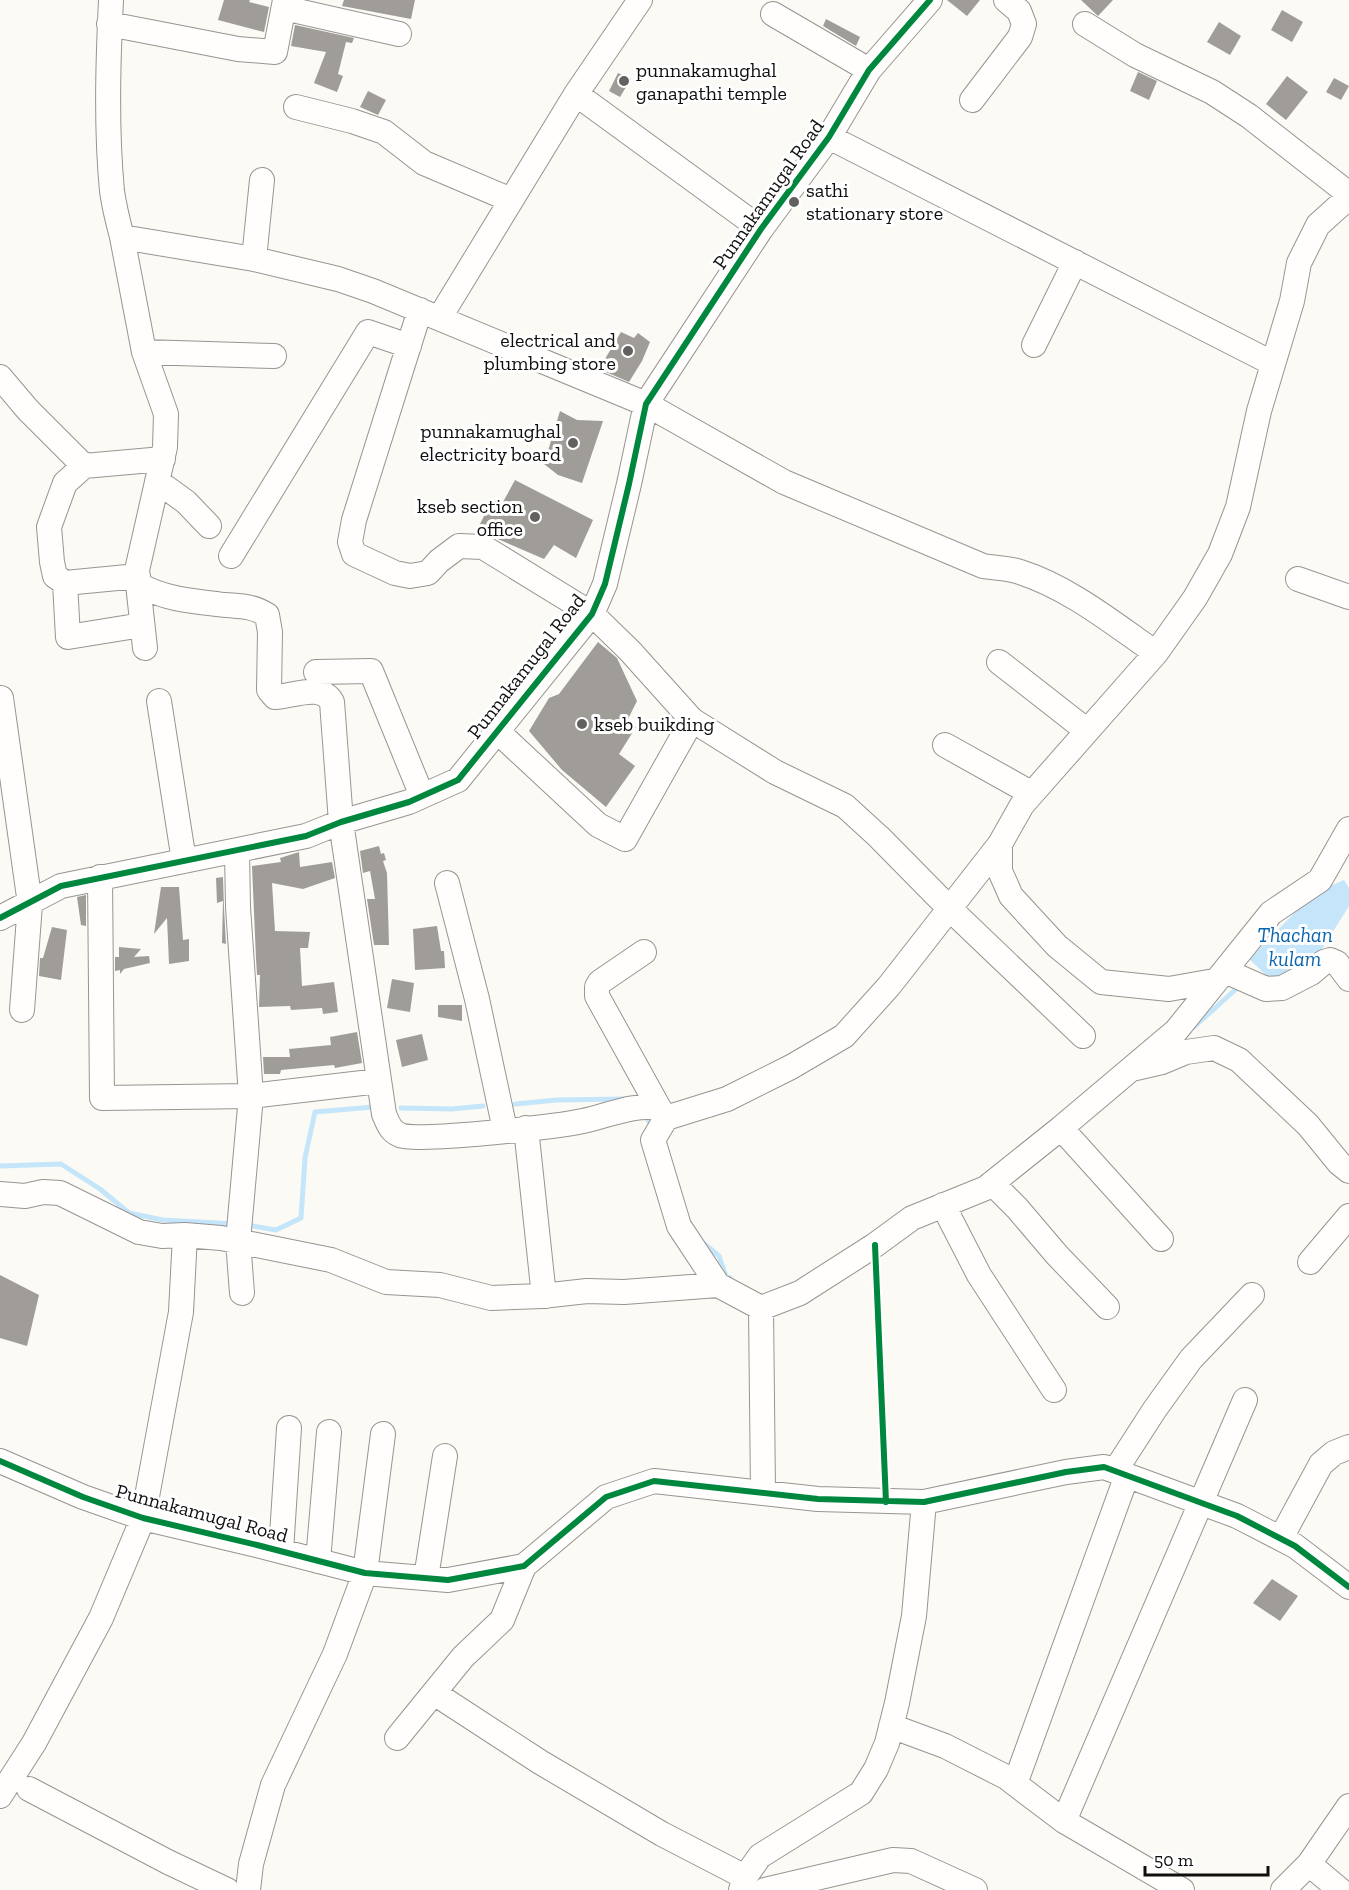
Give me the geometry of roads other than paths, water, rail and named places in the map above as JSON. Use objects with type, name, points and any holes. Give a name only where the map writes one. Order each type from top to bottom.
[{"type":"street","points":[[65,583],[68,637],[144,636],[138,580],[140,557],[165,447],[166,414],[144,352],[112,193],[110,163],[111,0]]},
{"type":"street","points":[[640,0],[576,94],[511,200],[409,346],[354,520],[350,542],[354,554],[395,573],[410,576],[428,573],[439,561],[459,546],[483,547],[592,614],[630,651],[692,720],[775,772],[845,806],[1083,1036]]},
{"type":"street","name":"Punnakamugal Road","points":[[0,918],[61,886],[306,836],[341,822],[422,796],[458,780],[592,614],[605,584],[646,404],[761,228],[830,137],[869,70],[930,0]]},
{"type":"street","points":[[972,100],[1020,37],[1024,24],[1019,12],[1006,0]]},
{"type":"street","points":[[110,24],[238,49],[275,52],[285,4],[399,34]]},
{"type":"street","points":[[773,14],[869,70]]},
{"type":"street","points":[[84,466],[65,483],[49,527],[51,562],[56,576],[65,583],[138,580],[157,594],[218,605],[244,605],[257,608],[267,615],[270,632],[269,690],[275,697],[319,691],[328,695],[332,702],[341,822],[384,1114],[391,1129],[402,1137],[434,1137],[582,1122],[648,1106],[663,1113],[727,1099],[844,1036],[889,986],[1000,844],[1031,793],[1156,653],[1195,598],[1220,554],[1238,507],[1259,411],[1292,301],[1299,263],[1318,225],[1349,195],[1249,116],[1212,92],[1135,55],[1085,24]]},
{"type":"street","points":[[576,94],[761,228]]},
{"type":"street","points":[[296,107],[352,121],[384,132],[424,164],[511,200]]},
{"type":"street","points":[[830,137],[1272,363]]},
{"type":"street","points":[[254,260],[262,180]]},
{"type":"street","points":[[122,237],[254,260],[338,279],[430,314],[646,404],[784,482],[983,566],[1018,571],[1042,581],[1065,592],[1111,621],[1156,653]]},
{"type":"street","points":[[1035,345],[1075,262]]},
{"type":"street","points":[[231,556],[368,332],[409,346]]},
{"type":"street","points":[[144,352],[274,356]]},
{"type":"street","points":[[0,377],[28,410],[84,466],[160,470],[209,526]]},
{"type":"street","points":[[1298,579],[1349,597]]},
{"type":"street","points":[[999,662],[1086,730]]},
{"type":"street","points":[[316,672],[371,671],[422,796]]},
{"type":"street","points":[[1,698],[30,904],[22,1010]]},
{"type":"street","points":[[159,701],[184,861]]},
{"type":"street","points":[[498,732],[598,825],[625,839],[692,720]]},
{"type":"street","points":[[945,745],[1031,793]]},
{"type":"street","points":[[663,1113],[653,1140],[665,1182],[680,1226],[718,1285],[761,1308],[800,1293],[875,1245],[912,1218],[992,1184],[1176,1031],[1271,913],[1320,880],[1349,829]]},
{"type":"street","points":[[1000,844],[1000,871],[1011,896],[1057,946],[1101,982],[1168,989],[1220,976],[1266,989],[1282,988],[1330,960],[1337,963],[1349,979]]},
{"type":"street","points":[[237,851],[238,907],[251,1096],[238,1241],[243,1293]]},
{"type":"street","points":[[100,877],[102,1098],[251,1096],[379,1081]]},
{"type":"street","points":[[447,883],[477,999],[516,1129],[546,1296]]},
{"type":"street","points":[[644,952],[600,982],[597,987],[597,996],[663,1113]]},
{"type":"street","points":[[1130,1069],[1162,1062],[1186,1052],[1214,1048],[1239,1060],[1271,1089],[1308,1125],[1339,1163],[1349,1171]]},
{"type":"street","points":[[1061,1128],[1161,1239]]},
{"type":"street","points":[[992,1184],[1017,1208],[1107,1307]]},
{"type":"street","points":[[0,1194],[25,1196],[43,1192],[60,1193],[140,1232],[162,1236],[185,1235],[238,1241],[331,1260],[386,1282],[440,1285],[491,1298],[718,1285]]},
{"type":"street","points":[[943,1205],[979,1275],[1054,1390]]},
{"type":"street","points":[[1310,1262],[1349,1216]]},
{"type":"street","points":[[0,1796],[10,1762],[67,1684],[101,1618],[143,1518],[181,1312],[185,1235]]},
{"type":"street","points":[[1015,1784],[1121,1473],[1155,1409],[1191,1359],[1252,1295]]},
{"type":"street","points":[[761,1308],[763,1492]]},
{"type":"street","points":[[1064,1821],[1245,1400]]},
{"type":"street","points":[[281,1551],[289,1428]]},
{"type":"street","points":[[318,1561],[329,1432]]},
{"type":"street","points":[[248,1890],[251,1864],[273,1785],[335,1654],[365,1574],[383,1434]]},
{"type":"street","points":[[1281,1538],[1321,1464],[1334,1453],[1349,1447]]},
{"type":"street","points":[[426,1578],[445,1456]]},
{"type":"street","name":"Punnakamugal Road","points":[[0,1461],[83,1497],[143,1518],[365,1574],[448,1580],[524,1566]]},
{"type":"street","points":[[397,1738],[463,1657],[502,1620],[524,1566],[606,1497],[654,1481],[857,1501],[924,1502],[1066,1472],[1104,1467],[1237,1516],[1295,1546],[1349,1587]]},
{"type":"street","points":[[434,1693],[540,1762],[743,1883],[760,1856],[861,1793],[876,1769],[891,1726],[914,1616],[924,1502]]},
{"type":"street","points":[[891,1726],[945,1746],[1006,1777],[1064,1821],[1182,1890]]},
{"type":"street","points":[[29,1789],[168,1862],[227,1890]]},
{"type":"street","points":[[1283,1890],[1309,1864],[1349,1806]]},
{"type":"street","points":[[765,1890],[893,1860],[911,1861],[975,1890]]},
{"type":"street","points":[[1309,1864],[1340,1890]]},
{"type":"water","name":"Thachan kulam","points":[[1344,880],[1349,888],[1349,906],[1310,968],[1269,978],[1249,959],[1314,893]]},
{"type":"waterway","points":[[1194,1027],[1235,990]]},
{"type":"waterway","points":[[515,1104],[557,1100],[624,1099]]},
{"type":"waterway","points":[[401,1108],[452,1109],[483,1106]]},
{"type":"waterway","points":[[247,1225],[276,1230],[301,1218],[305,1158],[315,1112],[373,1107]]},
{"type":"waterway","points":[[0,1166],[61,1164],[100,1189],[129,1213],[163,1220],[235,1224]]},
{"type":"waterway","points":[[702,1242],[719,1256],[726,1276],[730,1278]]},
{"type":"place","name":"punnakamughal ganapathi temple","points":[[624,81]]},
{"type":"place","name":"sathi stationary store","points":[[794,202]]},
{"type":"place","name":"electrical and plumbing store","points":[[628,351]]},
{"type":"place","name":"punnakamughal electricity board","points":[[573,443]]},
{"type":"place","name":"kseb section office","points":[[535,517]]},
{"type":"place","name":"kseb buikding","points":[[582,724]]}]
